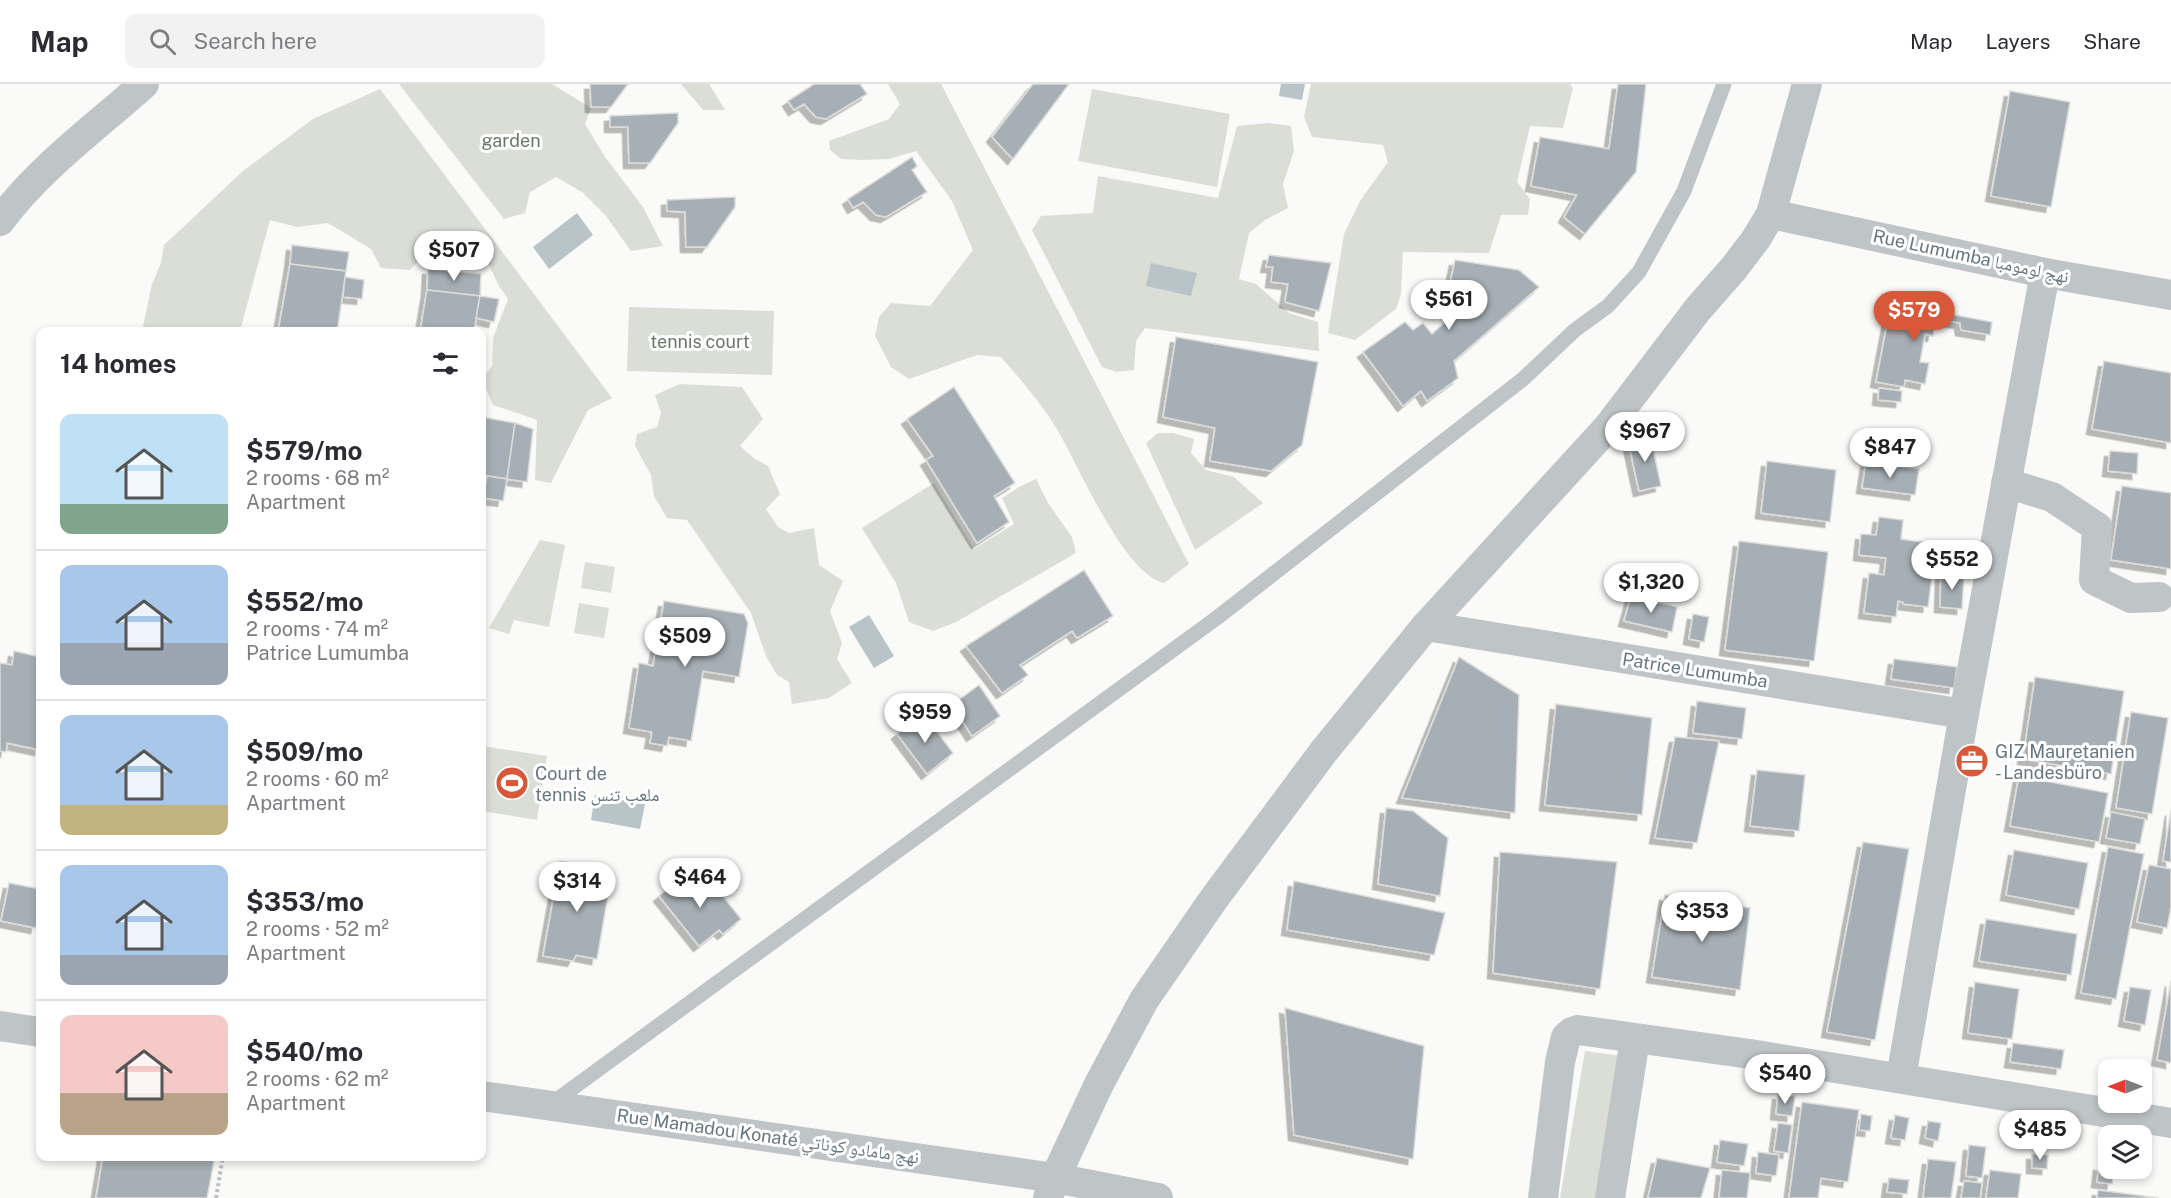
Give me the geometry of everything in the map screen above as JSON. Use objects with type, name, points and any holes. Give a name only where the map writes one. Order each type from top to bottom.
[{"type":"street","points":[[0,221],[9,208],[43,174],[144,84]]},
{"type":"street","points":[[1052,1188],[1100,1084],[1144,1000],[1213,900],[1324,751],[1426,626],[1608,428],[1698,309],[1756,239],[1771,214],[1807,84]]},
{"type":"street","name":"Rue Lumumba نهج لومومبا","points":[[1771,214],[2045,273],[2171,295]]},
{"type":"street","points":[[1901,1078],[1964,714],[2045,273]]},
{"type":"street","points":[[2006,483],[2052,497],[2097,527],[2094,580],[2130,598],[2159,597]]},
{"type":"street","name":"Patrice Lumumba","points":[[1426,626],[1964,714]]},
{"type":"street","points":[[0,1026],[36,1031]]},
{"type":"street","points":[[1543,1198],[1560,1062],[1566,1037],[1578,1030],[1750,1054],[2171,1123]]},
{"type":"street","points":[[1610,1198],[1635,1039]]},
{"type":"street","name":"Rue Mamadou Konaté نهج مامادو كوناتي","points":[[486,1097],[1052,1188],[1158,1198]]},
{"type":"lane","points":[[549,1105],[1218,617],[1523,379],[1575,330],[1608,306],[1639,272],[1684,192],[1724,84]]},
{"type":"path","points":[[216,1198],[222,1161]]},
{"type":"green space","name":"garden","points":[[399,84],[552,84],[591,108],[585,124],[605,157],[643,207],[663,246],[631,251],[606,216],[582,192],[556,177],[530,192],[525,213],[504,219]]},
{"type":"green space","points":[[681,84],[709,84],[725,110],[703,110]]},
{"type":"green space","points":[[888,84],[941,84],[1189,564],[1164,583],[1148,575],[1133,560],[1103,515],[1055,426],[1001,357],[977,355],[909,379],[891,367],[875,336],[879,317],[891,303],[930,306],[973,250],[952,201],[916,151],[889,159],[863,160],[841,159],[830,150],[829,141],[889,119],[900,104]]},
{"type":"green space","points":[[1311,84],[1570,84],[1573,88],[1563,128],[1530,126],[1517,182],[1530,199],[1528,215],[1501,215],[1489,253],[1403,252],[1401,294],[1396,309],[1355,340],[1328,333],[1344,234],[1360,201],[1388,162],[1383,145],[1312,137],[1304,117]]},
{"type":"green space","points":[[380,89],[612,398],[588,410],[551,483],[535,480],[537,420],[493,405],[486,388],[486,374],[492,366],[493,338],[508,299],[485,257],[426,252],[410,270],[381,268],[371,249],[328,223],[297,227],[270,220],[241,327],[143,327],[152,284],[161,263],[164,245],[243,171],[313,119]]},
{"type":"green space","points":[[1092,89],[1230,114],[1217,187],[1078,161]]},
{"type":"green space","points":[[1269,123],[1291,126],[1294,151],[1283,184],[1288,208],[1265,220],[1249,233],[1239,279],[1256,284],[1289,313],[1318,322],[1319,351],[1145,328],[1136,341],[1134,370],[1117,372],[1102,367],[1032,230],[1041,216],[1093,213],[1098,176],[1218,198],[1237,126]]},
{"type":"green space","name":"tennis court","points":[[629,307],[774,311],[772,375],[627,371]]},
{"type":"green space","points":[[680,384],[742,387],[763,419],[740,446],[755,459],[768,466],[780,494],[766,509],[778,527],[789,533],[814,528],[819,565],[843,581],[830,611],[842,643],[837,659],[852,683],[829,698],[792,704],[789,682],[777,675],[766,656],[751,613],[687,520],[667,518],[654,496],[651,475],[635,446],[637,434],[657,427],[661,413],[655,395]]},
{"type":"green space","points":[[1158,433],[1173,433],[1194,439],[1191,453],[1206,470],[1234,477],[1263,503],[1195,550],[1146,443]]},
{"type":"green space","points":[[1036,479],[1048,503],[1072,537],[1076,553],[956,622],[933,631],[909,622],[896,583],[862,528],[934,483],[974,549],[1014,524],[1002,498]]},
{"type":"green space","points":[[540,540],[565,545],[549,627],[514,620],[509,634],[489,628]]},
{"type":"green space","points":[[585,562],[615,567],[611,593],[581,588]]},
{"type":"green space","points":[[579,603],[609,608],[604,638],[574,633]]},
{"type":"green space","name":"Court de tennis ملعب تنس","points":[[486,747],[547,756],[537,820],[486,812]]},
{"type":"green space","points":[[1585,1051],[1628,1057],[1606,1198],[1560,1198]]},
{"type":"shaded area","points":[[1281,84],[1305,84],[1302,100],[1279,96]]},
{"type":"shaded area","points":[[577,213],[593,235],[549,269],[533,247]]},
{"type":"shaded area","points":[[1151,263],[1197,273],[1191,296],[1146,286]]},
{"type":"shaded area","points":[[869,615],[894,656],[874,668],[849,627]]},
{"type":"shaded area","points":[[595,795],[645,804],[640,829],[591,820]]},
{"type":"building","points":[[590,84],[628,84],[611,107],[591,107]]},
{"type":"building","points":[[814,84],[860,84],[867,94],[826,119],[816,117],[804,104],[794,110],[788,101]]},
{"type":"building","points":[[1033,84],[1069,84],[1013,159],[992,137]]},
{"type":"building","points":[[1618,84],[1646,84],[1636,172],[1585,234],[1564,217],[1577,195],[1531,186],[1540,137],[1609,149]]},
{"type":"building","points":[[2010,91],[2070,102],[2051,207],[1991,196]]},
{"type":"building","points":[[678,113],[678,123],[650,163],[629,163],[628,127],[610,127],[610,116]]},
{"type":"building","points":[[912,157],[917,166],[912,170],[927,192],[886,217],[876,215],[863,202],[853,208],[848,199]]},
{"type":"building","points":[[735,197],[735,207],[707,247],[686,247],[685,212],[667,211],[667,200]]},
{"type":"building","points":[[292,245],[349,252],[346,271],[290,264]]},
{"type":"building","points":[[1269,255],[1331,263],[1319,311],[1285,302],[1288,284],[1271,282],[1273,267],[1266,267]]},
{"type":"building","points":[[1455,260],[1519,270],[1539,287],[1454,361],[1458,378],[1427,401],[1421,391],[1403,406],[1363,352],[1405,322],[1413,330],[1423,323],[1432,334],[1453,315],[1444,312]]},
{"type":"building","points":[[290,264],[346,271],[338,327],[279,327]]},
{"type":"building","points":[[428,269],[481,274],[480,296],[427,290]]},
{"type":"building","points":[[345,277],[364,280],[362,299],[343,297]]},
{"type":"building","points":[[427,290],[480,296],[475,327],[421,327]]},
{"type":"building","points":[[480,296],[499,299],[494,322],[476,318]]},
{"type":"building","points":[[1891,303],[1992,322],[1990,335],[1961,330],[1960,323],[1936,319],[1933,336],[1925,334],[1920,362],[1929,363],[1925,384],[1905,380],[1904,387],[1876,382]]},
{"type":"building","points":[[1176,337],[1318,362],[1302,445],[1271,471],[1210,461],[1215,428],[1163,417]]},
{"type":"building","points":[[2104,361],[2171,373],[2171,443],[2092,429]]},
{"type":"building","points":[[954,387],[1015,483],[994,496],[1009,522],[977,543],[926,460],[933,456],[907,419]]},
{"type":"building","points":[[1879,388],[1902,391],[1901,402],[1878,400]]},
{"type":"building","points":[[486,418],[515,423],[507,479],[486,476]]},
{"type":"building","points":[[515,423],[533,429],[527,482],[507,479]]},
{"type":"building","points":[[1650,435],[1661,486],[1639,491],[1628,440]]},
{"type":"building","points":[[1869,443],[1890,446],[1888,462],[1867,459]]},
{"type":"building","points":[[2110,451],[2138,453],[2137,474],[2108,471]]},
{"type":"building","points":[[1767,461],[1836,470],[1830,522],[1761,513]]},
{"type":"building","points":[[1866,462],[1919,469],[1915,495],[1862,488]]},
{"type":"building","points":[[487,476],[507,479],[503,501],[486,498]]},
{"type":"building","points":[[2122,486],[2171,493],[2171,569],[2111,560]]},
{"type":"building","points":[[1879,517],[1903,520],[1901,539],[1936,544],[1928,607],[1903,604],[1898,601],[1896,617],[1864,613],[1869,573],[1884,575],[1886,558],[1859,555],[1861,534],[1876,535]]},
{"type":"building","points":[[1739,541],[1828,552],[1814,661],[1725,650]]},
{"type":"building","points":[[1084,570],[1113,616],[1077,638],[1072,631],[1020,665],[1028,675],[1002,693],[966,646]]},
{"type":"building","points":[[1941,574],[1964,575],[1962,609],[1940,607]]},
{"type":"building","points":[[1631,596],[1677,607],[1672,632],[1624,621]]},
{"type":"building","points":[[664,601],[744,614],[748,623],[739,677],[703,671],[691,741],[669,737],[667,746],[650,743],[652,732],[629,728],[639,663],[653,666]]},
{"type":"building","points":[[1693,614],[1709,617],[1704,642],[1689,639]]},
{"type":"building","points":[[14,651],[36,656],[36,749],[7,743],[6,752],[0,751],[0,663],[12,665]]},
{"type":"building","points":[[1459,657],[1519,695],[1515,813],[1402,798]]},
{"type":"building","points":[[1894,659],[1957,667],[1954,688],[1891,679]]},
{"type":"building","points":[[2035,677],[2124,691],[2111,774],[2023,759]]},
{"type":"building","points":[[979,685],[1000,716],[972,736],[952,705]]},
{"type":"building","points":[[1697,701],[1746,708],[1742,739],[1693,733]]},
{"type":"building","points":[[1556,704],[1652,718],[1642,815],[1545,805]]},
{"type":"building","points":[[2131,712],[2168,718],[2152,814],[2116,808]]},
{"type":"building","points":[[923,713],[953,753],[927,774],[897,734]]},
{"type":"building","points":[[1675,737],[1719,741],[1697,843],[1655,838]]},
{"type":"building","points":[[1757,770],[1805,775],[1799,831],[1750,826]]},
{"type":"building","points":[[2019,776],[2108,793],[2099,842],[2010,826]]},
{"type":"building","points":[[1386,808],[1413,811],[1448,838],[1440,896],[1378,884]]},
{"type":"building","points":[[2171,810],[2171,862],[2163,861]]},
{"type":"building","points":[[2111,812],[2145,819],[2140,844],[2106,838]]},
{"type":"building","points":[[1863,842],[1909,849],[1875,1040],[1827,1032]]},
{"type":"building","points":[[2108,847],[2144,854],[2116,999],[2081,993]]},
{"type":"building","points":[[2014,850],[2088,863],[2079,909],[2006,895]]},
{"type":"building","points":[[1500,852],[1617,862],[1600,989],[1493,973]]},
{"type":"building","points":[[560,861],[605,869],[601,887],[609,889],[597,959],[576,955],[573,961],[543,956]]},
{"type":"building","points":[[2149,865],[2171,869],[2171,907],[2167,928],[2137,922]]},
{"type":"building","points":[[706,875],[741,919],[723,934],[719,930],[699,946],[659,896],[680,879],[688,890]]},
{"type":"building","points":[[1294,881],[1445,913],[1434,955],[1287,930]]},
{"type":"building","points":[[9,883],[36,888],[36,928],[1,921]]},
{"type":"building","points":[[1665,895],[1750,908],[1740,990],[1652,977]]},
{"type":"building","points":[[1986,919],[2077,934],[2071,975],[1979,961]]},
{"type":"building","points":[[2171,981],[2171,1063],[2157,1060]]},
{"type":"building","points":[[1975,982],[2019,989],[2012,1039],[1968,1033]]},
{"type":"building","points":[[2130,987],[2151,990],[2145,1025],[2124,1021]]},
{"type":"building","points":[[1285,1008],[1424,1046],[1413,1159],[1294,1135]]},
{"type":"building","points":[[2013,1043],[2064,1050],[2061,1069],[2010,1062]]},
{"type":"building","points":[[1778,1094],[1795,1096],[1792,1116],[1776,1114]]},
{"type":"building","points":[[1802,1102],[1859,1110],[1848,1182],[1821,1178],[1818,1198],[1789,1198]]},
{"type":"building","points":[[1861,1114],[1872,1116],[1870,1131],[1859,1130]]},
{"type":"building","points":[[1895,1115],[1909,1118],[1905,1140],[1891,1138]]},
{"type":"building","points":[[1928,1121],[1941,1123],[1938,1141],[1925,1138]]},
{"type":"building","points":[[1778,1123],[1792,1125],[1788,1153],[1774,1151]]},
{"type":"building","points":[[1720,1140],[1748,1144],[1744,1166],[1717,1162]]},
{"type":"building","points":[[1969,1145],[1986,1147],[1982,1178],[1966,1176]]},
{"type":"building","points":[[1758,1152],[1779,1155],[1776,1176],[1756,1173]]},
{"type":"building","points":[[2032,1154],[2048,1155],[2047,1169],[2032,1168]]},
{"type":"building","points":[[1657,1158],[1710,1168],[1701,1198],[1648,1198]]},
{"type":"building","points":[[1928,1159],[1956,1162],[1951,1198],[1923,1198]]},
{"type":"building","points":[[102,1161],[214,1161],[207,1198],[96,1198]]},
{"type":"building","points":[[1722,1170],[1750,1173],[1747,1198],[1719,1198]]},
{"type":"building","points":[[1990,1170],[2021,1174],[2018,1198],[1986,1198]]},
{"type":"building","points":[[2098,1174],[2098,1179],[2113,1179],[2112,1184],[2097,1182]]},
{"type":"building","points":[[1889,1178],[1909,1180],[1907,1194],[1887,1192]]},
{"type":"building","points":[[1964,1181],[1982,1183],[1980,1198],[1961,1198]]},
{"type":"building","points":[[2098,1190],[2159,1198],[2097,1198]]},
{"type":"place","name":"GIZ Mauretanien - Landesbüro","points":[[1972,761]]},
{"type":"place","name":"Court de tennis ملعب تنس","points":[[512,783]]}]
